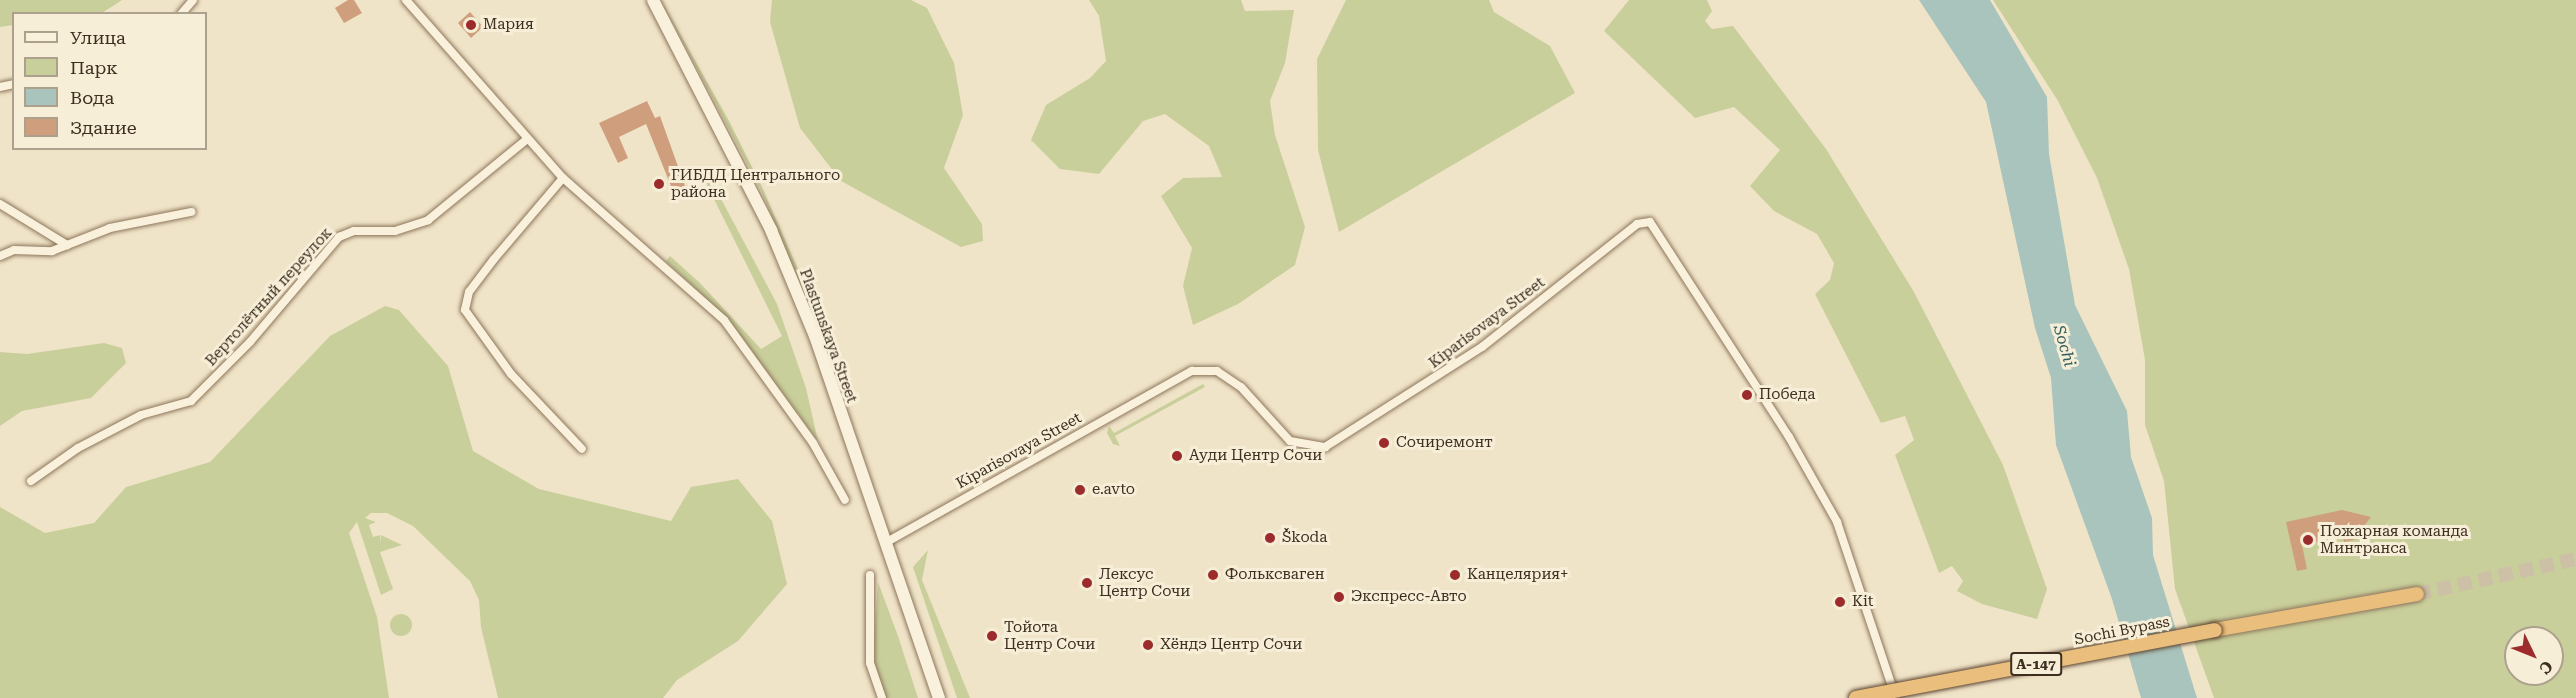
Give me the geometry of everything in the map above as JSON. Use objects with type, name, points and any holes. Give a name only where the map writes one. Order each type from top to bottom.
[{"type":"highway","name":"Sochi Bypass","points":[[1856,698],[2417,594]]},
{"type":"main road","name":"Plastunskaya Street","points":[[652,0],[771,230],[815,336],[939,698]]},
{"type":"street","points":[[183,12],[193,0]]},
{"type":"street","points":[[406,0],[526,140],[563,178],[724,320],[806,433],[845,500]]},
{"type":"street","name":"Вертолётный переулок","points":[[31,481],[78,448],[141,416],[191,400],[249,342],[339,237],[354,231],[394,231],[428,220],[526,140]]},
{"type":"street","points":[[563,178],[469,292],[465,310],[511,375],[582,449]]},
{"type":"street","points":[[0,204],[67,244]]},
{"type":"street","points":[[0,256],[14,250],[52,251],[110,228],[191,212]]},
{"type":"street","name":"Kiparisovaya Street","points":[[885,543],[1192,372],[1217,371],[1240,387],[1290,441],[1324,447],[1482,347],[1637,224],[1650,222],[1789,437],[1837,522],[1896,698]]},
{"type":"street","points":[[870,575],[870,663],[882,698]]},
{"type":"green space","points":[[0,0],[122,0],[104,12],[12,12],[12,25],[0,27]]},
{"type":"green space","points":[[661,0],[728,119],[762,187],[839,363],[822,337],[760,188]]},
{"type":"green space","points":[[772,0],[911,0],[927,8],[954,63],[963,115],[944,168],[982,224],[983,241],[961,247],[841,181],[800,128],[770,22]]},
{"type":"green space","points":[[1089,0],[1241,0],[1245,11],[1294,10],[1285,63],[1270,101],[1275,135],[1305,227],[1295,265],[1238,304],[1193,325],[1183,286],[1192,248],[1161,196],[1183,178],[1222,177],[1209,146],[1165,114],[1143,121],[1099,174],[1060,169],[1031,140],[1046,105],[1090,78],[1106,61],[1099,16]]},
{"type":"green space","points":[[1346,0],[1489,0],[1494,12],[1550,46],[1575,93],[1339,232],[1318,150],[1317,59]]},
{"type":"green space","points":[[1629,0],[1707,0],[1712,11],[1705,21],[1712,29],[1733,26],[1826,149],[1914,292],[2003,465],[2047,589],[2037,619],[1982,604],[1957,591],[1963,581],[1952,566],[1939,573],[1895,455],[1914,440],[1905,416],[1881,423],[1815,294],[1830,280],[1834,263],[1817,234],[1774,211],[1750,186],[1780,150],[1734,107],[1695,118],[1604,31]]},
{"type":"green space","points":[[1993,0],[2576,0],[2576,698],[2214,698],[2175,589],[2164,481],[2145,425],[2145,360],[2129,269],[2097,178],[2058,101]]},
{"type":"green space","points":[[703,177],[711,180],[777,304],[806,388],[818,441],[728,319],[666,261],[670,256],[700,283],[761,349],[782,336]]},
{"type":"green space","points":[[385,306],[399,310],[448,366],[473,451],[539,489],[671,521],[691,487],[738,479],[772,521],[787,584],[738,641],[677,680],[663,698],[498,698],[481,627],[479,600],[470,581],[413,526],[387,513],[371,513],[365,518],[376,522],[369,525],[373,537],[380,535],[381,543],[381,535],[402,545],[380,552],[393,589],[381,595],[357,522],[349,533],[377,617],[389,698],[0,698],[0,507],[45,533],[94,523],[126,487],[210,462],[330,336]]},
{"type":"green space","points":[[104,343],[122,348],[126,363],[91,398],[22,411],[0,426],[0,352],[27,354]]},
{"type":"green space","points":[[1203,384],[1205,387],[1115,436],[1120,446],[1113,444],[1107,433],[1109,426],[1114,433]]},
{"type":"green space","points":[[928,550],[922,580],[970,698],[957,698],[913,567]]},
{"type":"green space","points":[[878,582],[918,698],[885,698],[879,686],[873,658]]},
{"type":"green space","points":[[401,614],[409,617],[412,625],[409,633],[401,636],[393,633],[390,625],[393,617]]},
{"type":"water","name":"Sochi","points":[[1919,0],[1990,0],[2047,97],[2049,154],[2075,305],[2127,411],[2131,457],[2152,518],[2153,555],[2197,698],[2141,698],[2112,599],[2056,445],[2051,378],[2035,328],[1986,102]]},
{"type":"building","points":[[348,0],[354,0],[362,13],[344,23],[335,8]]},
{"type":"building","name":"Мария","points":[[470,12],[483,27],[471,38],[458,23]]},
{"type":"building","points":[[647,101],[655,118],[660,116],[685,186],[673,191],[646,124],[619,137],[628,158],[618,163],[599,123]]},
{"type":"building","name":"Пожарная команда Минтранса","points":[[2342,510],[2371,517],[2364,526],[2366,537],[2344,542],[2343,536],[2302,545],[2307,569],[2297,571],[2286,522]]},
{"type":"tunnel","points":[[2417,594],[2576,559]]},
{"type":"place","name":"Мария","points":[[471,25]]},
{"type":"place","name":"ГИБДД Центрального района","points":[[659,184]]},
{"type":"place","name":"Победа","points":[[1747,395]]},
{"type":"place","name":"Сочиремонт","points":[[1384,443]]},
{"type":"place","name":"Ауди Центр Сочи","points":[[1177,456]]},
{"type":"place","name":"e.avto","points":[[1080,490]]},
{"type":"place","name":"Škoda","points":[[1270,538]]},
{"type":"place","name":"Пожарная команда Минтранса","points":[[2308,540]]},
{"type":"place","name":"Фольксваген","points":[[1213,575]]},
{"type":"place","name":"Канцелярия+","points":[[1455,575]]},
{"type":"place","name":"Лексус Центр Сочи","points":[[1087,583]]},
{"type":"place","name":"Экспресс-Авто","points":[[1339,597]]},
{"type":"place","name":"Kit","points":[[1840,602]]},
{"type":"place","name":"Тойота Центр Сочи","points":[[992,636]]},
{"type":"place","name":"Хёндэ Центр Сочи","points":[[1148,645]]}]
